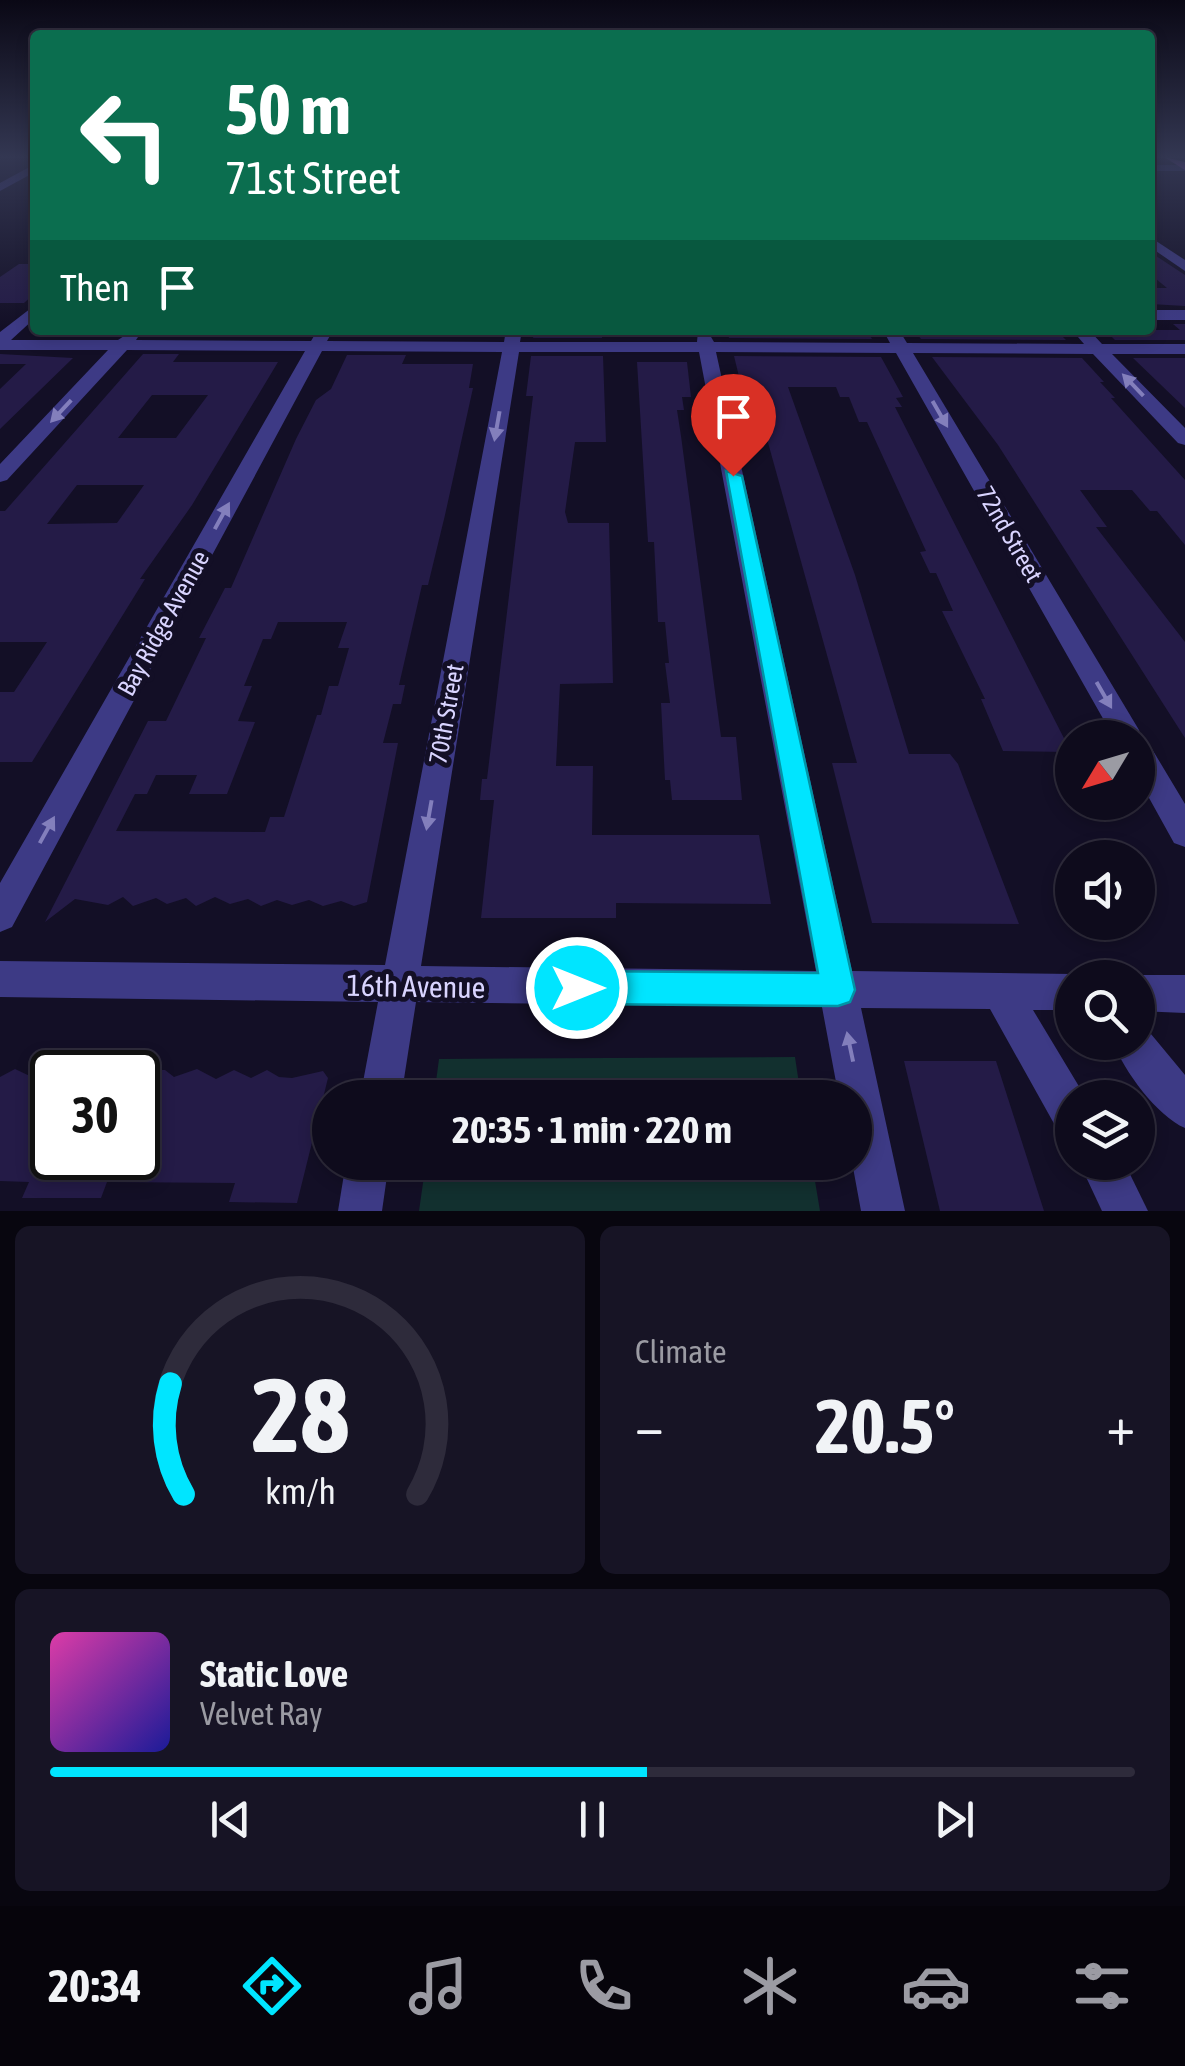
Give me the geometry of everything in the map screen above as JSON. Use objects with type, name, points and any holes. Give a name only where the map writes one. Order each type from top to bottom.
[{"type":"street","points":[[1155,245],[1185,268]]},
{"type":"street","points":[[0,343],[30,315]]},
{"type":"street","points":[[1155,315],[1185,315]]},
{"type":"street","points":[[0,476],[131,335]]},
{"type":"street","points":[[1085,335],[1185,439]]},
{"type":"street","points":[[0,343],[122,345],[321,338],[896,339],[1185,349]]},
{"type":"street","name":"Bay Ridge Avenue","points":[[0,916],[321,338]]},
{"type":"street","name":"70th Street","points":[[383,1080],[512,338]]},
{"type":"street","points":[[705,339],[884,1211]]},
{"type":"street","name":"72nd Street","points":[[896,339],[1118,720]]},
{"type":"street","points":[[1155,781],[1185,833]]},
{"type":"street","name":"16th Avenue","points":[[0,979],[398,987],[1055,992]]},
{"type":"street","points":[[1002,992],[1055,1084]]},
{"type":"street","points":[[1155,993],[1185,994]]},
{"type":"street","points":[[1147,1060],[1185,1107]]},
{"type":"street","points":[[360,1211],[365,1180]]},
{"type":"street","points":[[1110,1180],[1126,1211]]},
{"type":"green space","points":[[795,1057],[798,1080],[436,1080],[439,1059]]},
{"type":"green space","points":[[423,1180],[815,1180],[820,1211],[419,1211]]},
{"type":"building","points":[[1155,255],[1185,275],[1185,306],[1155,304],[1155,288],[1167,288],[1155,278]]},
{"type":"building","points":[[19,264],[30,264],[30,298],[24,303],[0,303],[0,277]]},
{"type":"building","points":[[1173,324],[1185,324],[1185,340],[1115,340],[1110,335],[1155,335],[1155,330],[1180,330]]},
{"type":"building","points":[[534,335],[602,335],[602,338],[533,338]]},
{"type":"building","points":[[728,335],[870,335],[872,339]]},
{"type":"building","points":[[918,335],[1061,335],[1066,340],[921,339]]},
{"type":"building","points":[[0,354],[73,358],[0,429],[0,389],[26,364],[0,364]]},
{"type":"building","points":[[143,354],[179,354],[173,362],[278,362],[192,505],[140,579],[145,579],[32,762],[0,762],[0,692],[14,692],[47,642],[0,642],[0,511],[5,511]],"holes":[[[152,395],[208,395],[176,438],[118,438]],[[77,485],[144,485],[117,523],[47,524]]]},
{"type":"building","points":[[347,355],[406,355],[402,364],[473,364],[469,388],[473,388],[445,515],[428,585],[422,585],[399,685],[405,685],[401,704],[393,704],[383,743],[398,743],[367,902],[354,906],[341,901],[323,906],[309,900],[292,905],[277,900],[261,906],[248,899],[230,904],[215,897],[196,906],[186,898],[167,904],[156,898],[133,906],[123,897],[108,905],[75,899],[45,922],[148,721],[166,721],[206,638],[199,638],[225,588],[231,588],[296,439],[316,400],[331,389]],"holes":[[[278,622],[347,622],[338,648],[349,648],[338,686],[329,686],[321,715],[317,715],[284,817],[270,817],[265,832],[116,831],[135,794],[147,794],[156,775],[197,775],[189,794],[227,794],[255,722],[238,721],[252,686],[244,686],[263,639],[271,639]]]},
{"type":"building","points":[[531,356],[603,356],[606,442],[575,442],[565,512],[568,523],[609,523],[613,683],[560,684],[556,766],[593,766],[592,835],[759,835],[771,904],[616,903],[616,918],[481,918],[494,800],[480,800],[482,779],[487,779],[533,396],[526,396]]},
{"type":"building","points":[[734,356],[881,357],[903,397],[896,398],[902,407],[895,407],[1055,721],[1055,752],[1003,751],[981,699],[985,699],[942,611],[953,611],[936,573],[930,573],[920,552],[926,551],[867,422],[859,422],[849,397],[840,397],[836,387],[788,387],[855,575],[909,754],[950,754],[958,764],[1019,924],[872,923],[832,763],[857,763],[758,409],[753,409],[750,397],[744,397]]},
{"type":"building","points":[[932,357],[1082,358],[1115,398],[1111,398],[1185,480],[1185,545],[1157,511],[1150,511],[1132,490],[1080,490],[1107,527],[1096,527],[1185,642],[1185,738],[998,445]]},
{"type":"building","points":[[1133,358],[1185,358],[1185,408]]},
{"type":"building","points":[[637,362],[687,362],[691,397],[682,397],[684,410],[677,410],[721,737],[736,737],[742,800],[672,800],[670,780],[665,780],[661,703],[670,703],[665,663],[669,663],[665,622],[658,622],[654,542],[648,542]]},
{"type":"building","points":[[904,1061],[996,1061],[1044,1211],[940,1211]]},
{"type":"building","points":[[15,1069],[30,1076],[30,1180],[160,1180],[160,1070],[174,1077],[197,1069],[216,1079],[234,1070],[251,1078],[267,1070],[279,1077],[292,1078],[323,1071],[328,1078],[312,1080],[312,1143],[297,1203],[229,1202],[235,1183],[107,1182],[101,1198],[22,1198],[29,1182],[0,1181],[0,1077]]},
{"type":"route","points":[[577,988],[838,990],[733,476]]}]
